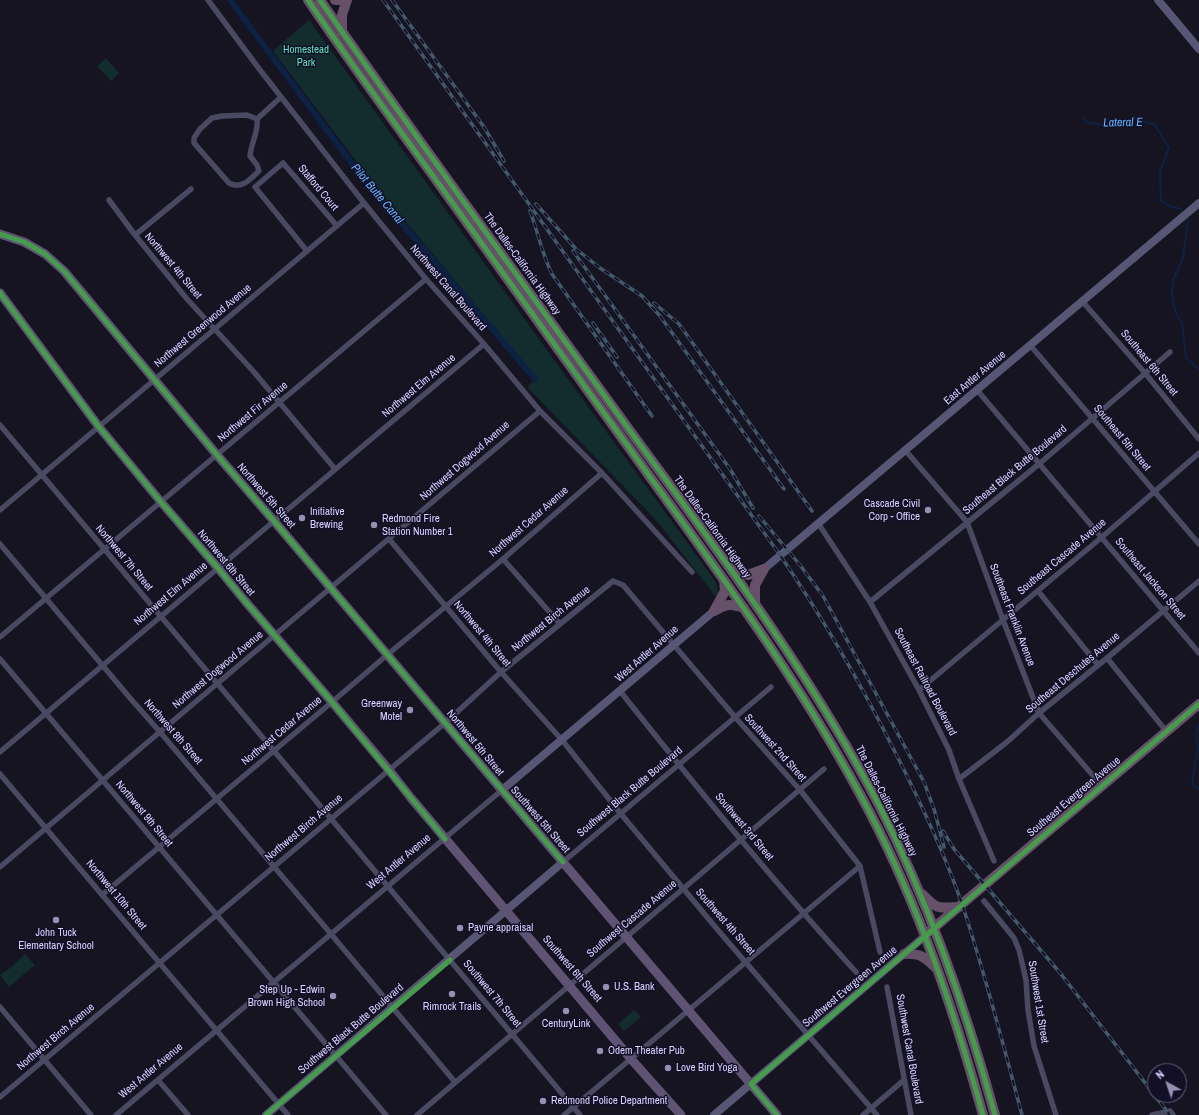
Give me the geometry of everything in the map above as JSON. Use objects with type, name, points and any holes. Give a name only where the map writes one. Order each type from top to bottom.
[{"type":"highway","name":"The Dalles-California Highway","points":[[308,0],[383,107],[744,608],[805,700],[849,774],[891,856],[926,936],[968,1062],[983,1115]]},
{"type":"highway","name":"The Dalles-California Highway","points":[[320,0],[731,570],[815,693],[881,809],[919,891],[969,1024],[995,1115]]},
{"type":"highway","points":[[342,32],[342,15],[347,0]]},
{"type":"highway","points":[[731,570],[748,575],[764,569]]},
{"type":"highway","points":[[755,604],[755,585],[764,569]]},
{"type":"highway","points":[[714,611],[725,591],[724,580]]},
{"type":"highway","points":[[714,611],[728,604],[733,604],[744,608]]},
{"type":"highway","name":"Southeast Evergreen Avenue","points":[[960,906],[1199,704]]},
{"type":"highway","points":[[919,891],[938,908],[960,906]]},
{"type":"highway","name":"Southwest Evergreen Avenue","points":[[926,936],[960,906]]},
{"type":"highway","points":[[904,954],[921,955],[938,970]]},
{"type":"main road","name":"Northwest 5th Street","points":[[0,234],[24,242],[45,254],[64,271],[217,455],[502,790]]},
{"type":"main road","name":"Northwest 6th Street","points":[[0,293],[99,427],[389,770],[444,839]]},
{"type":"main road","name":"Southwest 5th Street","points":[[502,790],[777,1115]]},
{"type":"main road","name":"Southwest 6th Street","points":[[444,839],[570,985],[631,1059],[681,1115]]},
{"type":"street","name":"Northwest Canal Boulevard","points":[[208,0],[364,203],[426,279],[540,410],[602,473],[692,572]]},
{"type":"street","points":[[1158,0],[1199,49]]},
{"type":"street","points":[[256,119],[282,97]]},
{"type":"street","points":[[247,115],[256,119],[258,126],[251,146],[250,156],[260,171],[242,185],[234,186],[229,184],[194,143],[194,138],[200,129],[212,118],[247,115]]},
{"type":"street","name":"Stafford Court","points":[[307,252],[255,187],[283,163],[337,226]]},
{"type":"street","points":[[135,236],[191,188]]},
{"type":"street","name":"Northwest 4th Street","points":[[109,200],[135,236],[214,330],[254,372],[335,469]]},
{"type":"street","name":"Northwest Greenwood Avenue","points":[[0,510],[364,203]]},
{"type":"street","name":"East Antler Avenue","points":[[764,569],[1198,205]]},
{"type":"street","name":"Northwest Fir Avenue","points":[[0,637],[426,279]]},
{"type":"street","name":"Southeast 6th Street","points":[[1082,301],[1145,373],[1199,439]]},
{"type":"street","name":"Northwest Elm Avenue","points":[[0,752],[484,344]]},
{"type":"street","name":"Southeast 5th Street","points":[[1030,345],[1199,544]]},
{"type":"street","name":"Southeast Black Butte Boulevard","points":[[870,602],[1039,464],[1170,352]]},
{"type":"street","name":"Southeast Jackson Street","points":[[977,390],[1199,653]]},
{"type":"street","name":"Northwest Dogwood Avenue","points":[[0,867],[275,636],[540,410]]},
{"type":"street","name":"Northwest 7th Street","points":[[0,425],[160,617],[388,886]]},
{"type":"street","name":"Southeast Franklin Avenue","points":[[905,450],[967,522],[1039,713],[1102,786]]},
{"type":"street","name":"Southeast Cascade Avenue","points":[[919,690],[1102,537],[1199,453]]},
{"type":"street","name":"Northwest Cedar Avenue","points":[[102,895],[503,559],[602,473]]},
{"type":"street","name":"Southeast Railroad Boulevard","points":[[818,523],[870,602],[919,690],[949,750],[959,779],[994,861]]},
{"type":"street","name":"Northwest 4th Street","points":[[389,539],[562,740]]},
{"type":"street","name":"Northwest 8th Street","points":[[0,544],[456,1082]]},
{"type":"street","points":[[503,559],[560,624]]},
{"type":"street","name":"Northwest Birch Avenue","points":[[0,1097],[445,723],[502,672],[560,624],[613,581],[623,585]]},
{"type":"street","name":"Southeast Deschutes Avenue","points":[[959,779],[1007,742],[1039,713],[1199,581]]},
{"type":"street","name":"Southwest 2nd Street","points":[[623,585],[735,717],[800,790],[860,866]]},
{"type":"street","points":[[1038,591],[1098,665]]},
{"type":"street","name":"West Antler Avenue","points":[[116,1115],[714,611]]},
{"type":"street","points":[[1106,658],[1166,731]]},
{"type":"street","name":"Northwest 9th Street","points":[[0,659],[386,1115]]},
{"type":"street","name":"Southwest Black Butte Boulevard","points":[[266,1115],[771,687]]},
{"type":"street","name":"Southwest 3rd Street","points":[[620,691],[679,765],[803,914],[856,972]]},
{"type":"street","name":"Southwest 4th Street","points":[[562,740],[683,889],[877,1115]]},
{"type":"street","name":"Southwest Cascade Avenue","points":[[417,1115],[824,769]]},
{"type":"street","name":"Northwest 10th Street","points":[[0,774],[288,1115]]},
{"type":"street","points":[[564,1115],[860,866],[880,952]]},
{"type":"street","name":"Southwest 7th Street","points":[[388,886],[513,1033],[580,1115]]},
{"type":"street","name":"Southwest 1st Street","points":[[984,901],[1014,938],[1019,950],[1026,980],[1028,1010],[1034,1046],[1056,1115]]},
{"type":"street","name":"Southwest Evergreen Avenue","points":[[714,1115],[926,936]]},
{"type":"street","name":"Southwest Canal Boulevard","points":[[887,987],[911,1115]]},
{"type":"street","points":[[0,1008],[91,1115]]},
{"type":"street","points":[[158,1080],[188,1115]]},
{"type":"street","points":[[863,1115],[904,1080]]},
{"type":"street","points":[[1152,1115],[1171,1113]]},
{"type":"green space","name":"Homestead Park","points":[[309,20],[716,582],[718,592],[716,597],[657,521],[527,387],[537,378],[368,177],[273,51]]},
{"type":"green space","points":[[106,58],[119,73],[111,81],[97,66]]},
{"type":"green space","points":[[25,954],[35,965],[9,987],[0,975]]},
{"type":"green space","points":[[634,1010],[641,1017],[624,1031],[618,1024]]},
{"type":"waterway","name":"Pilot Butte Canal","points":[[230,0],[362,177],[535,379]]},
{"type":"waterway","name":"Lateral E","points":[[1083,119],[1089,123],[1104,125],[1147,122],[1155,125],[1169,148],[1160,171],[1161,201],[1170,206],[1181,209]]},
{"type":"waterway","name":"Lateral E","points":[[1188,220],[1183,258],[1173,280],[1172,295],[1175,311],[1182,323],[1186,358],[1199,369]]},
{"type":"waterway","name":"Lateral E","points":[[1199,725],[1196,732],[1198,749],[1192,784],[1199,789]]},
{"type":"railway","points":[[383,0],[780,555],[841,652],[869,701],[904,770],[947,865],[962,904],[994,1009],[1022,1115]]},
{"type":"railway","points":[[392,0],[484,127],[504,161]]},
{"type":"railway","points":[[536,204],[576,249],[600,268],[642,296],[660,316],[784,489]]},
{"type":"railway","points":[[530,211],[545,259],[552,274],[652,416]]},
{"type":"railway","points":[[573,251],[730,469],[753,508]]},
{"type":"railway","points":[[654,303],[679,324],[812,511]]},
{"type":"railway","points":[[593,323],[617,357]]},
{"type":"railway","points":[[759,516],[800,565],[823,596],[924,782],[934,809],[944,847]]},
{"type":"railway","points":[[943,831],[954,849],[1061,974],[1170,1115]]},
{"type":"cycle path","points":[[308,0],[374,95],[715,567],[797,687],[822,728],[870,813],[905,886],[948,999],[983,1115]]},
{"type":"cycle path","points":[[320,0],[437,165],[734,573],[796,664],[854,758],[898,844],[931,920],[972,1036],[995,1115]]},
{"type":"cycle path","points":[[0,234],[24,242],[45,254],[64,271],[217,455],[563,862]]},
{"type":"cycle path","points":[[0,293],[99,427],[332,702],[445,839]]},
{"type":"cycle path","points":[[777,1115],[751,1084],[1199,704]]},
{"type":"cycle path","points":[[266,1115],[450,960]]},
{"type":"place","name":"Cascade Civil Corp - Office","points":[[928,510]]},
{"type":"place","name":"Initiative Brewing","points":[[302,518]]},
{"type":"place","name":"Redmond Fire Station Number 1","points":[[374,525]]},
{"type":"place","name":"Greenway Motel","points":[[410,710]]},
{"type":"place","name":"John Tuck Elementary School","points":[[56,920]]},
{"type":"place","name":"Payne appraisal","points":[[460,928]]},
{"type":"place","name":"U.S. Bank","points":[[606,987]]},
{"type":"place","name":"Rimrock Trails","points":[[452,994]]},
{"type":"place","name":"Step Up - Edwin Brown High School","points":[[333,996]]},
{"type":"place","name":"CenturyLink","points":[[566,1011]]},
{"type":"place","name":"Odem Theater Pub","points":[[600,1051]]},
{"type":"place","name":"Love Bird Yoga","points":[[668,1068]]},
{"type":"place","name":"Redmond Police Department","points":[[543,1101]]}]
